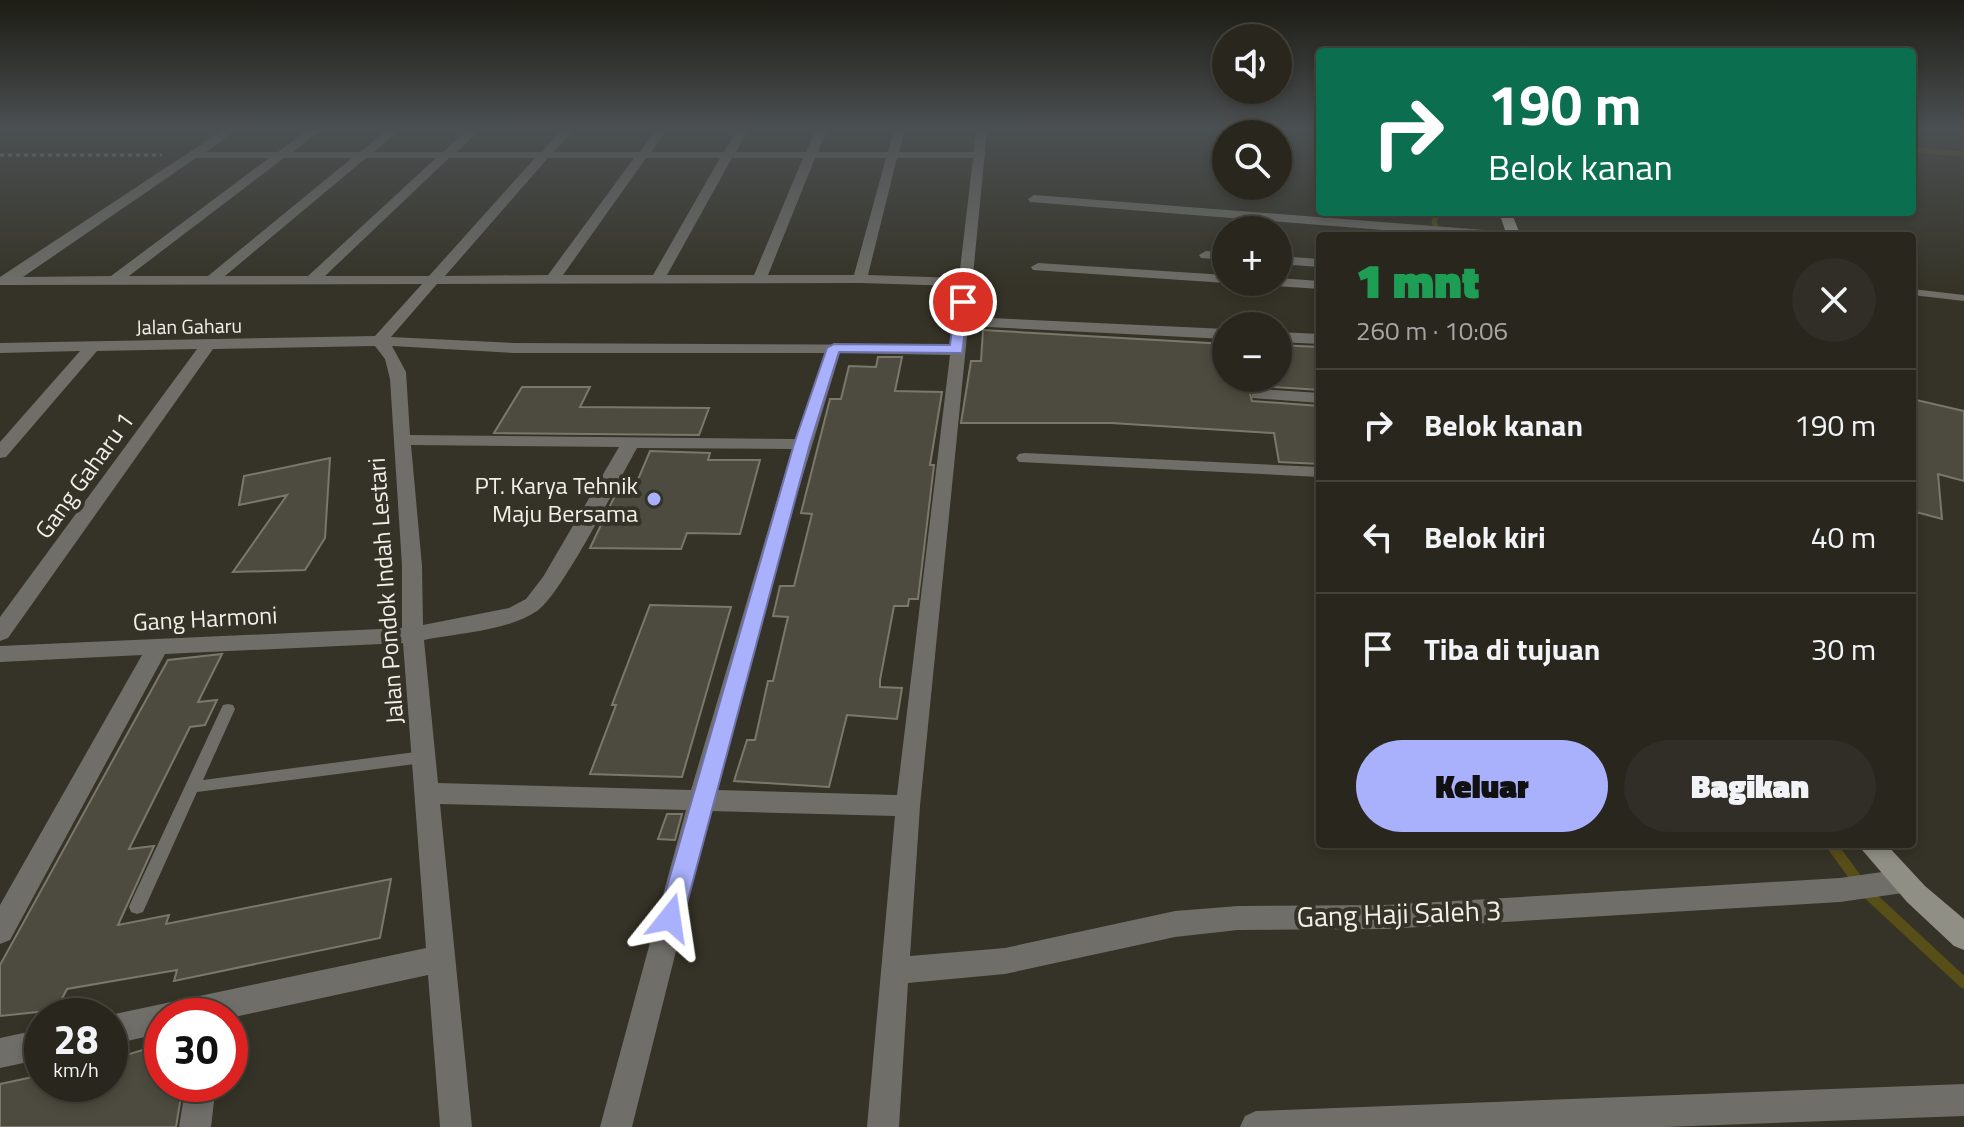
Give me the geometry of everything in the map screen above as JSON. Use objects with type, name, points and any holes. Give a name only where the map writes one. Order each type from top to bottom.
[{"type":"street","points":[[3,281],[150,183]]},
{"type":"street","points":[[114,281],[245,183]]},
{"type":"street","points":[[211,281],[330,183]]},
{"type":"street","points":[[311,281],[417,183]]},
{"type":"street","points":[[379,341],[521,183]]},
{"type":"street","points":[[553,279],[623,183]]},
{"type":"street","points":[[657,280],[714,183]]},
{"type":"street","points":[[759,280],[800,183]]},
{"type":"street","points":[[860,279],[885,183]]},
{"type":"street","points":[[883,1127],[908,806],[976,183]]},
{"type":"street","points":[[1034,199],[1465,232]]},
{"type":"street","points":[[1206,255],[1212,255]]},
{"type":"street","points":[[1292,261],[1316,263]]},
{"type":"street","points":[[1038,267],[1212,278]]},
{"type":"street","points":[[3,281],[860,279],[966,282]]},
{"type":"street","points":[[1292,283],[1316,285]]},
{"type":"street","points":[[960,321],[1212,333]]},
{"type":"street","points":[[1292,338],[1316,339]]},
{"type":"street","name":"Jalan Gaharu","points":[[0,348],[379,341],[514,348],[957,350]]},
{"type":"street","name":"Jalan Pondok Indah Lestari","points":[[379,341],[393,357],[400,374],[413,635],[456,1127]]},
{"type":"street","name":"Gang Gaharu 1","points":[[0,633],[207,346]]},
{"type":"street","points":[[0,453],[92,347]]},
{"type":"street","points":[[616,1127],[701,799],[802,444],[834,348]]},
{"type":"street","points":[[1258,394],[1316,398]]},
{"type":"street","points":[[401,440],[802,444]]},
{"type":"street","name":"Gang Harmoni","points":[[0,654],[413,635],[514,614],[533,604],[551,581],[632,441]]},
{"type":"street","points":[[1025,458],[1316,472]]},
{"type":"street","points":[[0,931],[158,647]]},
{"type":"street","points":[[426,793],[908,806]]},
{"type":"street","points":[[1872,848],[1893,883],[1964,937]]},
{"type":"street","name":"Gang Haji Saleh 3","points":[[897,971],[1005,961],[1175,924],[1238,918],[1385,917],[1840,890],[1893,883]]},
{"type":"street","points":[[248,1003],[439,959]]},
{"type":"street","points":[[0,1053],[24,1048]]},
{"type":"street","points":[[1256,1127],[1964,1100]]},
{"type":"street","points":[[195,1127],[198,1102]]},
{"type":"lane","points":[[1916,292],[1964,298]]},
{"type":"lane","points":[[137,907],[228,709]]},
{"type":"lane","points":[[192,787],[423,757]]},
{"type":"building","points":[[983,330],[1212,343],[1212,392],[1250,392],[1252,401],[1316,406],[1316,464],[1279,462],[1274,433],[1111,423],[961,423],[971,361],[981,361]]},
{"type":"building","points":[[1292,346],[1316,347],[1316,390],[1292,388]]},
{"type":"building","points":[[878,357],[902,357],[895,391],[942,392],[930,465],[934,465],[918,599],[909,599],[908,606],[894,606],[880,680],[880,687],[902,688],[897,719],[847,715],[829,787],[734,781],[747,740],[755,740],[768,681],[773,681],[788,617],[773,616],[780,586],[794,586],[812,514],[801,513],[830,399],[841,399],[849,366],[876,367]]},
{"type":"building","points":[[522,387],[590,387],[580,407],[709,408],[699,435],[494,433]]},
{"type":"building","points":[[1916,400],[1964,411],[1964,481],[1938,474],[1942,519],[1916,512]]},
{"type":"building","points":[[650,451],[710,453],[708,460],[760,460],[740,534],[687,533],[681,549],[590,548],[618,489],[634,489]]},
{"type":"building","points":[[330,458],[325,538],[305,570],[233,572],[287,495],[239,505],[244,476]]},
{"type":"building","points":[[650,605],[731,607],[682,777],[590,774],[616,705],[612,705]]},
{"type":"building","points":[[222,654],[198,702],[217,700],[205,725],[190,727],[129,849],[154,846],[118,925],[169,915],[166,924],[391,879],[380,938],[174,981],[177,970],[67,989],[62,998],[24,998],[24,1013],[0,1016],[0,965],[168,660]]},
{"type":"building","points":[[667,814],[682,814],[675,840],[658,839]]},
{"type":"building","points":[[144,1050],[144,1102],[180,1102],[176,1127],[0,1127],[0,1084],[24,1079],[24,1102],[128,1102],[128,1054]]},
{"type":"waterway","points":[[1436,216],[1434,222],[1438,232]]},
{"type":"waterway","points":[[1834,848],[1865,891],[1964,983]]},
{"type":"place","name":"PT. Karya Tehnik Maju Bersama","points":[[654,499]]},
{"type":"route","points":[[670,918],[802,444],[834,348],[957,350],[963,302]]}]
